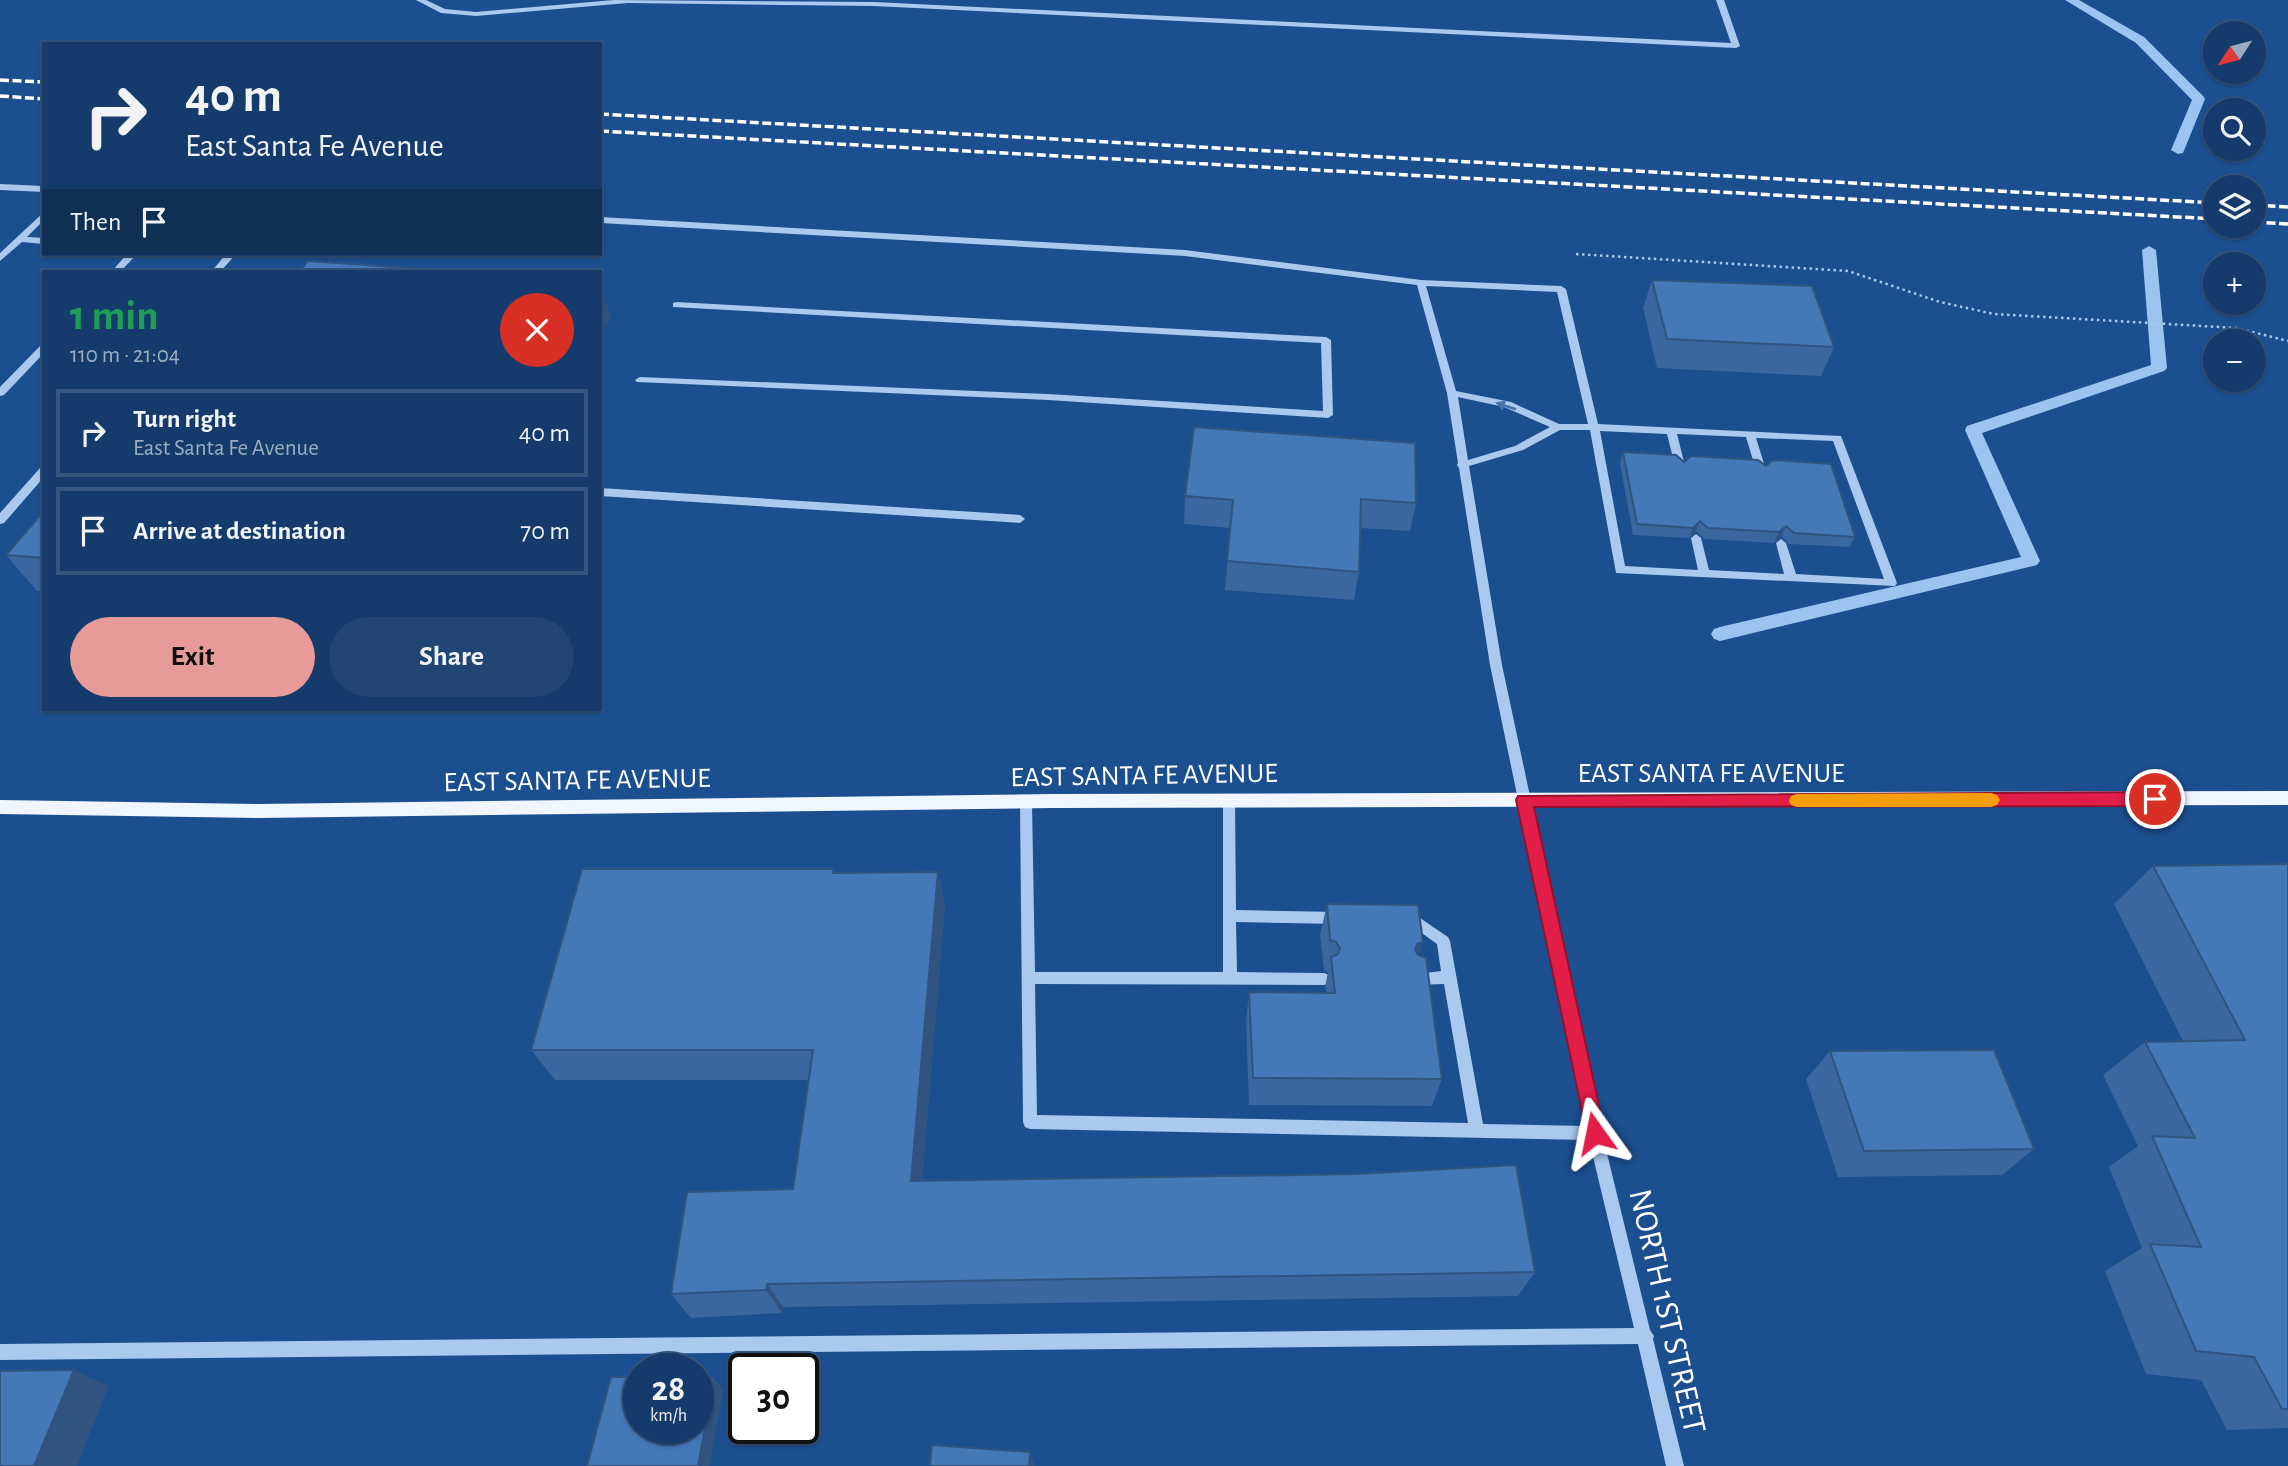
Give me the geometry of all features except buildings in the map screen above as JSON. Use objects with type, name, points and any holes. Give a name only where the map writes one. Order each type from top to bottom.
[{"type":"main road","name":"EAST SANTA FE AVENUE","points":[[0,807],[259,811],[1228,801],[2288,798]]},
{"type":"street","points":[[420,0],[444,11],[476,14],[629,1]]},
{"type":"street","points":[[878,2],[1736,46],[1720,0]]},
{"type":"street","points":[[0,187],[42,189]]},
{"type":"street","points":[[602,220],[1185,253],[1421,283],[1560,289],[1594,427],[1620,570],[1891,583],[1837,438],[1671,430],[1594,427],[1558,427],[1507,404],[1452,393]]},
{"type":"street","points":[[19,239],[42,241]]},
{"type":"street","points":[[117,270],[130,256]]},
{"type":"street","points":[[217,270],[229,256]]},
{"type":"street","name":"NORTH 1ST STREET","points":[[1421,283],[1452,393],[1496,665],[1595,1133],[1646,1336],[1675,1466]]},
{"type":"street","points":[[640,380],[1048,397],[1328,415],[1326,340],[676,305]]},
{"type":"street","points":[[0,393],[42,349]]},
{"type":"street","points":[[1462,465],[1519,447],[1558,427]]},
{"type":"street","points":[[1751,434],[1761,470]]},
{"type":"street","points":[[0,520],[42,472]]},
{"type":"street","points":[[602,492],[1020,519]]},
{"type":"street","points":[[1696,538],[1704,573]]},
{"type":"street","points":[[1781,543],[1791,578]]},
{"type":"street","points":[[1228,801],[1230,977]]},
{"type":"street","points":[[1026,803],[1030,1122],[1595,1133]]},
{"type":"street","points":[[1229,916],[1348,919]]},
{"type":"street","points":[[1387,920],[1414,920],[1443,941],[1477,1131]]},
{"type":"street","points":[[1415,979],[1449,977]]},
{"type":"street","points":[[1028,978],[1324,979]]},
{"type":"street","points":[[0,1352],[1646,1336]]},
{"type":"lane","points":[[629,1],[878,2]]},
{"type":"lane","points":[[0,258],[42,217]]},
{"type":"lane","points":[[1671,430],[1680,466]]},
{"type":"waterway","points":[[2071,0],[2140,40],[2199,99],[2178,150]]},
{"type":"waterway","points":[[1720,634],[2031,561],[1973,430],[2159,368],[2149,250]]},
{"type":"railway","points":[[0,80],[42,82]]},
{"type":"railway","points":[[0,96],[42,99]]},
{"type":"railway","points":[[602,114],[2203,202]]},
{"type":"railway","points":[[602,131],[2203,218]]},
{"type":"railway","points":[[2266,206],[2288,207]]},
{"type":"railway","points":[[2266,223],[2288,224]]},
{"type":"slow traffic","points":[[1797,801],[1991,800]]},
{"type":"route","points":[[1595,1133],[1524,800],[2155,799]]}]
